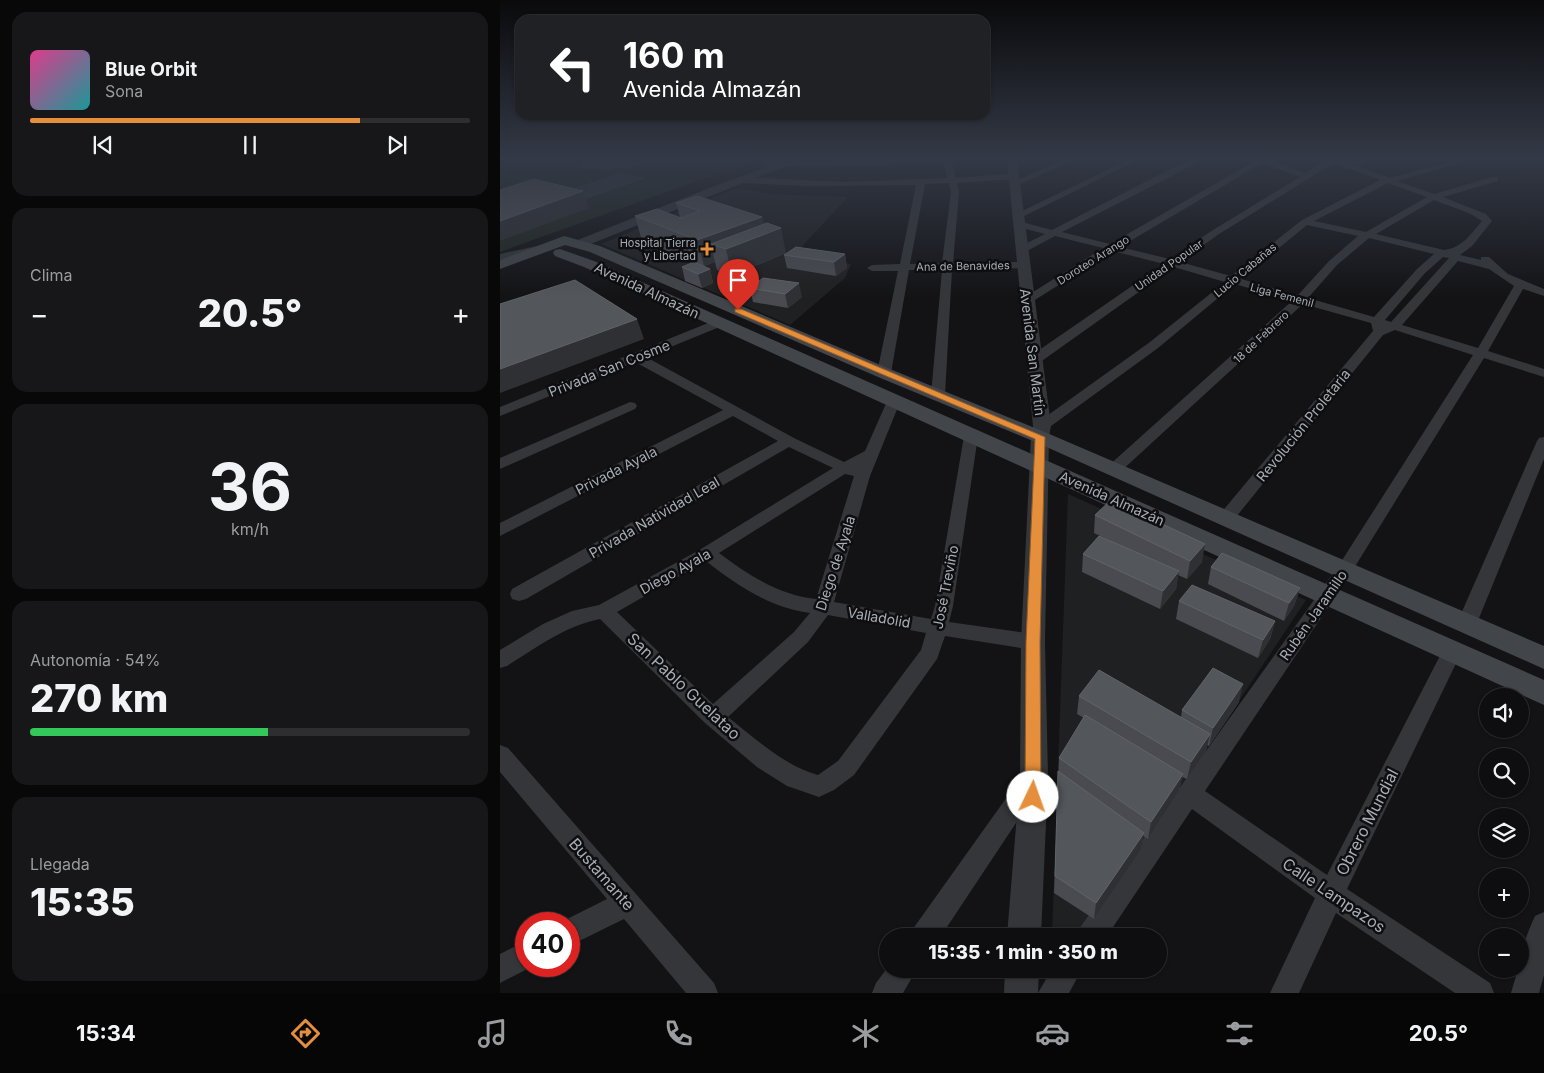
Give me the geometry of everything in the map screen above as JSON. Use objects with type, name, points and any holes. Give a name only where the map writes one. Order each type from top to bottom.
[{"type":"main road","points":[[500,265],[561,246]]},
{"type":"main road","points":[[500,276],[561,246]]},
{"type":"main road","name":"Avenida Almazán","points":[[561,246],[598,268],[718,324],[1544,693]]},
{"type":"main road","name":"Avenida Almazán","points":[[561,246],[938,395],[1041,431],[1113,470],[1345,569],[1544,658]]},
{"type":"street","points":[[561,246],[663,205]]},
{"type":"street","points":[[500,257],[561,246],[672,205]]},
{"type":"street","points":[[884,373],[916,205]]},
{"type":"street","points":[[938,395],[946,267],[953,205]]},
{"type":"street","name":"Avenida San Martín","points":[[1017,205],[1017,220],[1041,431],[1033,642],[1034,777],[1025,928]]},
{"type":"street","points":[[1017,220],[1046,205]]},
{"type":"street","points":[[1022,258],[1056,233],[1108,205]]},
{"type":"street","name":"Doroteo Arango","points":[[1026,301],[1183,205]]},
{"type":"street","name":"Unidad Popular","points":[[1034,360],[1257,205]]},
{"type":"street","name":"Lucio Cabañas","points":[[1041,431],[1154,345],[1230,281],[1305,222],[1335,205]]},
{"type":"street","name":"18 de Febrero","points":[[1113,470],[1300,300],[1349,248],[1367,235],[1421,205]]},
{"type":"street","name":"Revolución Proletaria","points":[[1378,327],[1394,326],[1487,221],[1482,216],[1477,205]]},
{"type":"street","name":"Liga Femenil","points":[[1017,220],[1056,233],[1172,263],[1300,300],[1378,327]]},
{"type":"street","points":[[1305,222],[1405,243],[1490,266]]},
{"type":"street","points":[[1468,244],[1490,266],[1520,285],[1544,293]]},
{"type":"street","name":"Revolución Proletaria","points":[[1226,518],[1421,271],[1440,254]]},
{"type":"street","name":"Ana de Benavides","points":[[872,268],[946,267],[1022,258]]},
{"type":"street","name":"Rubén Jaramillo","points":[[1096,928],[1345,569],[1481,352],[1520,285]]},
{"type":"street","name":"Privada San Cosme","points":[[500,412],[718,324]]},
{"type":"street","points":[[1394,326],[1544,373]]},
{"type":"street","points":[[636,357],[732,411],[862,476]]},
{"type":"street","name":"Diego de Ayala","points":[[713,717],[801,637],[817,618],[823,607],[862,476],[893,402]]},
{"type":"street","points":[[500,464],[630,406]]},
{"type":"street","name":"Privada Ayala","points":[[500,530],[732,411]]},
{"type":"street","name":"José Treviño","points":[[819,786],[833,779],[846,768],[930,654],[949,575],[956,519],[971,436]]},
{"type":"street","name":"Privada Natividad Leal","points":[[519,594],[789,441]]},
{"type":"street","points":[[1467,623],[1544,441]]},
{"type":"street","name":"Diego Ayala","points":[[500,660],[550,628],[579,616],[604,611],[707,553],[844,468],[870,454]]},
{"type":"street","name":"Valladolid","points":[[707,553],[731,572],[754,586],[799,605],[823,607],[1033,642]]},
{"type":"street","name":"San Pablo Guelatao","points":[[604,611],[713,717],[765,760],[795,779],[819,786]]},
{"type":"street","name":"Obrero Mundial","points":[[1284,993],[1452,651]]},
{"type":"street","name":"Bustamante","points":[[505,769],[627,903],[704,993]]},
{"type":"street","points":[[930,928],[1034,777]]},
{"type":"street","name":"Calle Lampazos","points":[[1189,793],[1331,894],[1480,993]]},
{"type":"street","points":[[580,927],[627,903]]},
{"type":"street","points":[[1525,993],[1544,925]]},
{"type":"street","points":[[500,969],[515,961]]},
{"type":"street","points":[[886,993],[897,978]]},
{"type":"street","points":[[1021,993],[1022,978]]},
{"type":"street","points":[[1052,993],[1062,978]]},
{"type":"shaded area","points":[[500,205],[629,205],[500,252]]},
{"type":"shaded area","name":"Hospital Tierra y Libertad","points":[[695,205],[840,205],[794,255],[851,264],[845,278],[790,325],[601,244]]},
{"type":"shaded area","points":[[1068,494],[1306,600],[1088,928],[1052,928]]},
{"type":"building","points":[[500,205],[543,205],[500,221]]},
{"type":"building","points":[[683,205],[726,205],[762,217],[697,240],[635,216],[657,209],[681,218],[700,211]]},
{"type":"building","points":[[767,223],[781,228],[726,249],[711,244]]},
{"type":"building","points":[[796,247],[845,254],[834,262],[784,255]]},
{"type":"building","points":[[694,262],[710,269],[698,274],[682,267]]},
{"type":"building","points":[[763,278],[799,283],[785,294],[750,288]]},
{"type":"building","points":[[575,280],[637,319],[500,369],[500,304]]},
{"type":"building","points":[[1111,500],[1205,544],[1190,561],[1095,515]]},
{"type":"building","points":[[1099,536],[1179,571],[1163,591],[1083,554]]},
{"type":"building","points":[[1222,553],[1300,588],[1289,603],[1211,567]]},
{"type":"building","points":[[1192,585],[1275,621],[1263,640],[1179,601]]},
{"type":"building","points":[[1213,668],[1243,684],[1213,728],[1182,710]]},
{"type":"building","points":[[1099,670],[1210,734],[1191,762],[1079,696]]},
{"type":"building","points":[[1085,715],[1183,774],[1151,822],[1059,758]]},
{"type":"building","points":[[1058,771],[1144,833],[1096,903],[1055,876]]},
{"type":"place","name":"Hospital Tierra y Libertad","points":[[707,249]]},
{"type":"route","points":[[738,310],[1040,437],[1033,642],[1033,797]]}]
